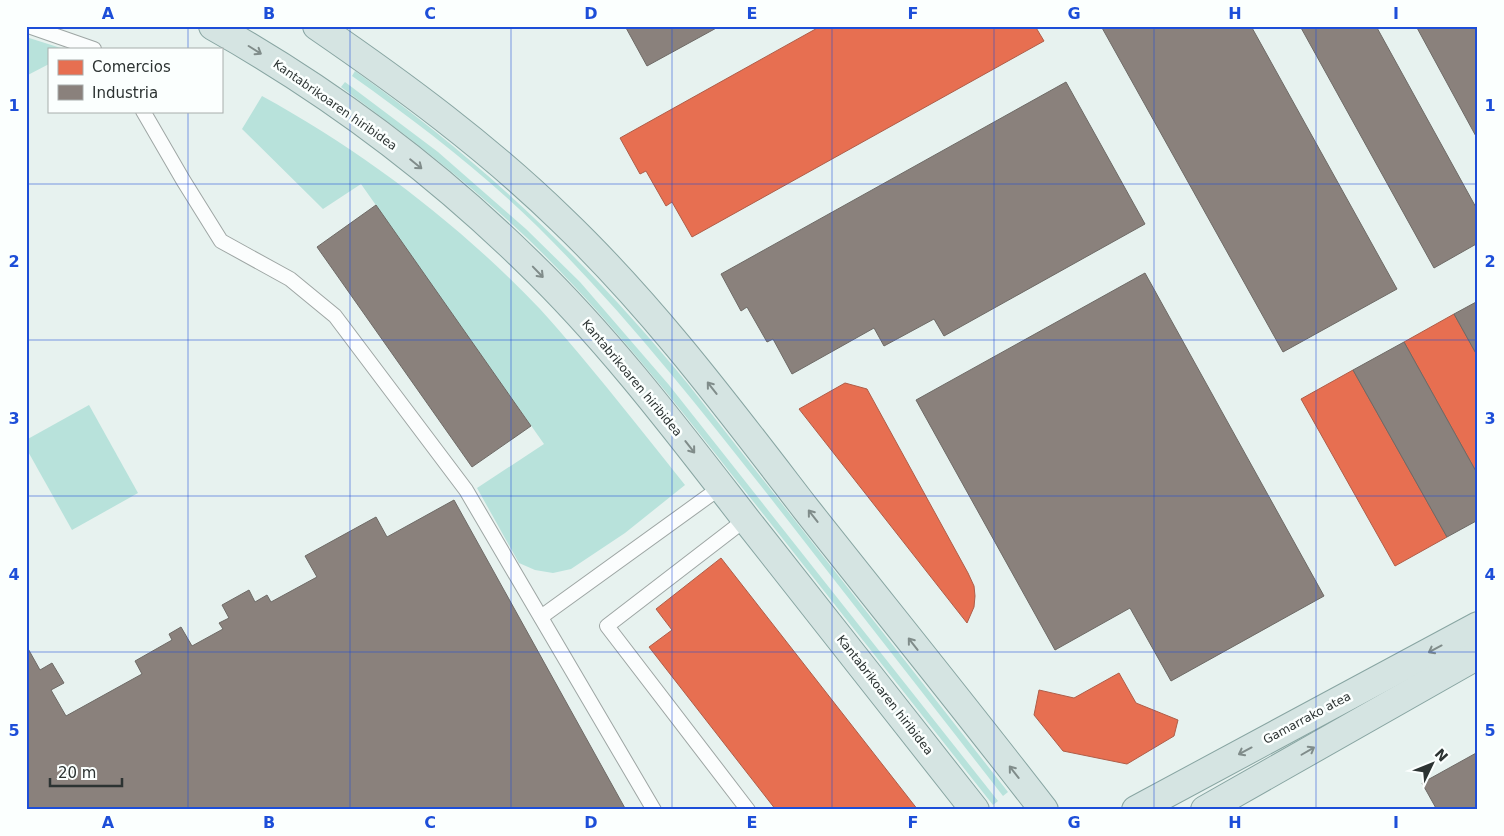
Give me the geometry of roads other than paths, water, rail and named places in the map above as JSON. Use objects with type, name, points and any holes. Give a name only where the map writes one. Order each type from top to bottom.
[{"type":"main road","name":"Kantabrikoaren hiribidea","points":[[213,26],[320,92],[382,136],[457,197],[527,261],[584,320],[654,401],[975,810]]},
{"type":"main road","points":[[316,26],[408,89],[504,166],[564,221],[623,283],[695,366],[1044,810]]},
{"type":"main road","name":"Gamarrako atea","points":[[1136,810],[1478,626]]},
{"type":"main road","points":[[1205,810],[1478,655]]},
{"type":"lane","points":[[28,26],[91,48]]},
{"type":"lane","points":[[144,112],[221,241],[290,279],[335,316],[466,490],[654,810]]},
{"type":"lane","points":[[541,617],[721,487]]},
{"type":"lane","points":[[746,519],[607,626],[748,810]]}]
